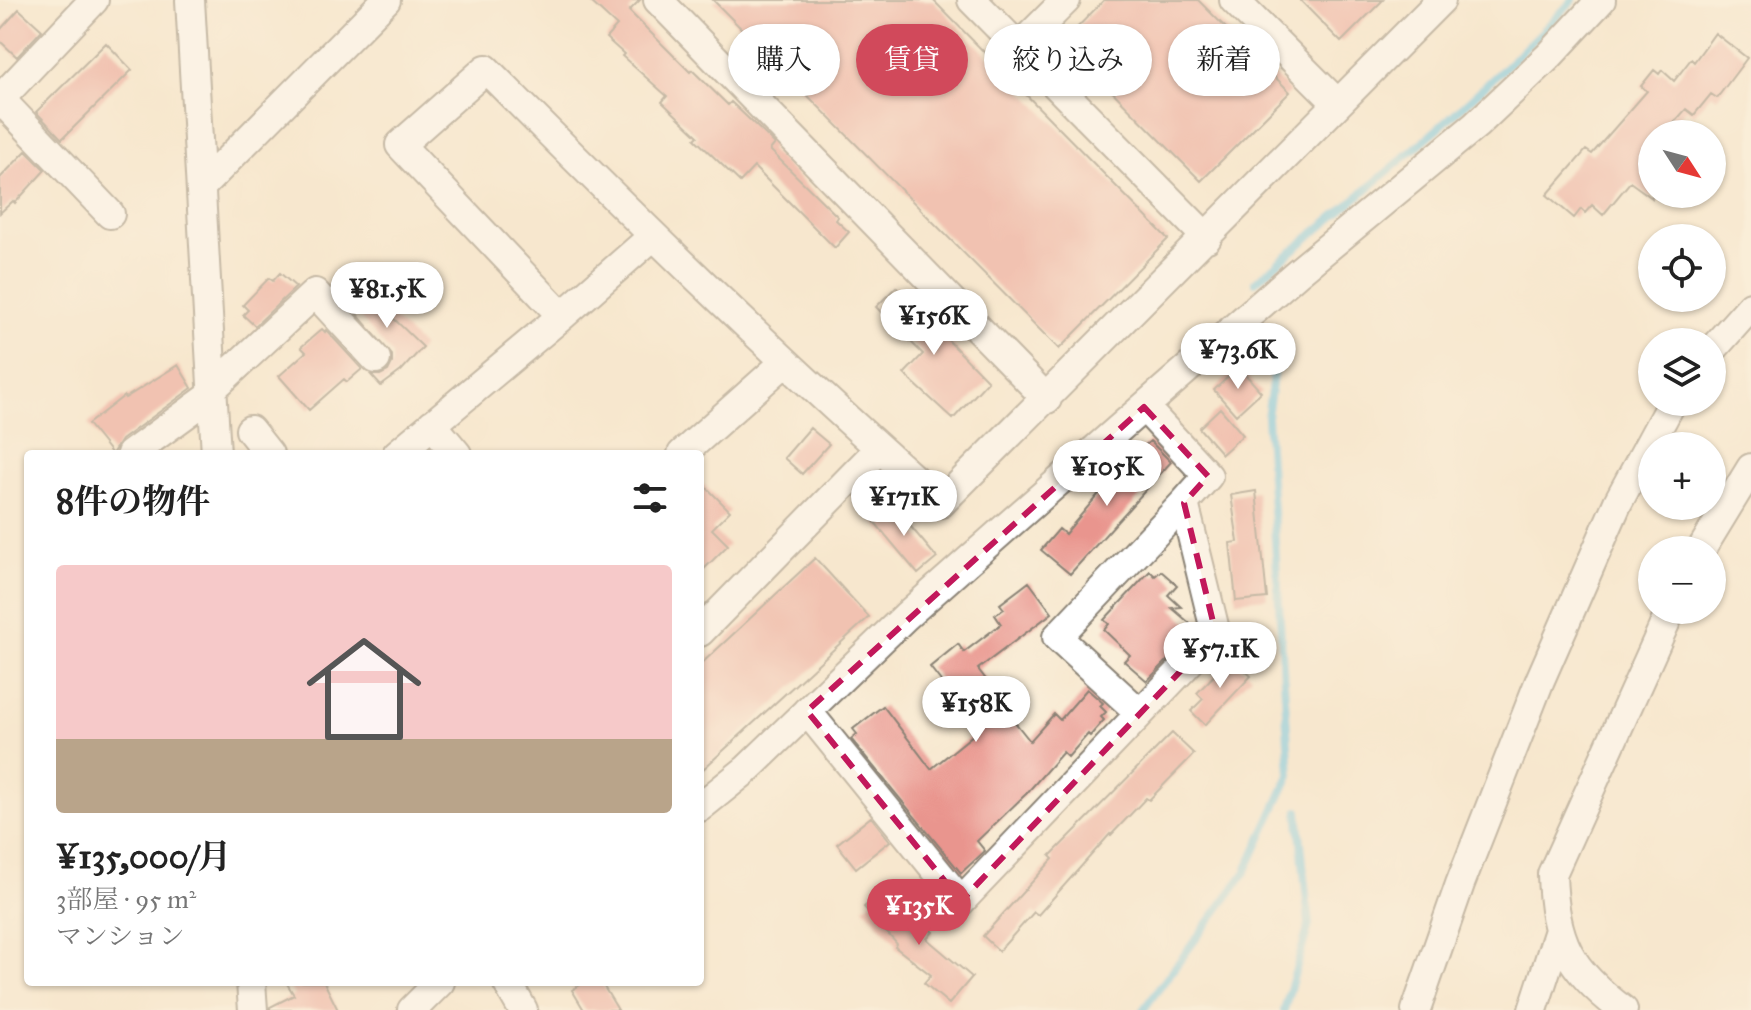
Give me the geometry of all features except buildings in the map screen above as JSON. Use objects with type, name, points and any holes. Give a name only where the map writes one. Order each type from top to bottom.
[{"type":"street","points":[[94,0],[0,99],[110,214]]},
{"type":"street","points":[[190,0],[216,450]]},
{"type":"street","points":[[201,187],[386,0]]},
{"type":"street","points":[[658,0],[1047,399]]},
{"type":"street","points":[[972,0],[995,24]]},
{"type":"street","points":[[1042,24],[1066,0]]},
{"type":"street","points":[[1234,0],[1337,103]]},
{"type":"street","points":[[562,316],[400,145],[486,69],[652,237],[784,363],[941,503],[1441,0]]},
{"type":"street","points":[[704,804],[746,770],[906,616],[1297,273],[1476,125],[1549,56],[1601,0]]},
{"type":"street","points":[[1066,96],[1207,238]]},
{"type":"street","points":[[402,450],[652,237]]},
{"type":"street","points":[[136,450],[212,392],[315,293],[376,359]]},
{"type":"street","points":[[1726,334],[1751,306]]},
{"type":"street","points":[[686,450],[784,363]]},
{"type":"street","points":[[1140,713],[1057,637],[1208,476],[1144,407]]},
{"type":"street","points":[[1416,1010],[1460,884],[1540,680],[1618,502],[1664,416]]},
{"type":"street","points":[[432,424],[454,450]]},
{"type":"street","points":[[250,430],[266,450]]},
{"type":"street","points":[[704,628],[879,449]]},
{"type":"street","points":[[1710,536],[1751,468]]},
{"type":"street","points":[[807,711],[961,901],[1216,634],[1184,503]]},
{"type":"street","points":[[1623,1010],[1571,961],[1558,933],[1553,908],[1552,874],[1665,624]]},
{"type":"street","points":[[1533,1010],[1558,933]]},
{"type":"street","points":[[251,986],[253,1010]]},
{"type":"street","points":[[412,1010],[436,986]]},
{"type":"street","points":[[509,986],[523,1010]]},
{"type":"highlighted area","points":[[1144,407],[1208,476],[1184,503],[1216,634],[961,901],[807,711]]},
{"type":"waterway","points":[[1255,282],[1458,110],[1573,0]]},
{"type":"waterway","points":[[1143,1010],[1245,873],[1290,775],[1267,417],[1278,343]]},
{"type":"waterway","points":[[1284,1010],[1309,925],[1298,811]]}]
